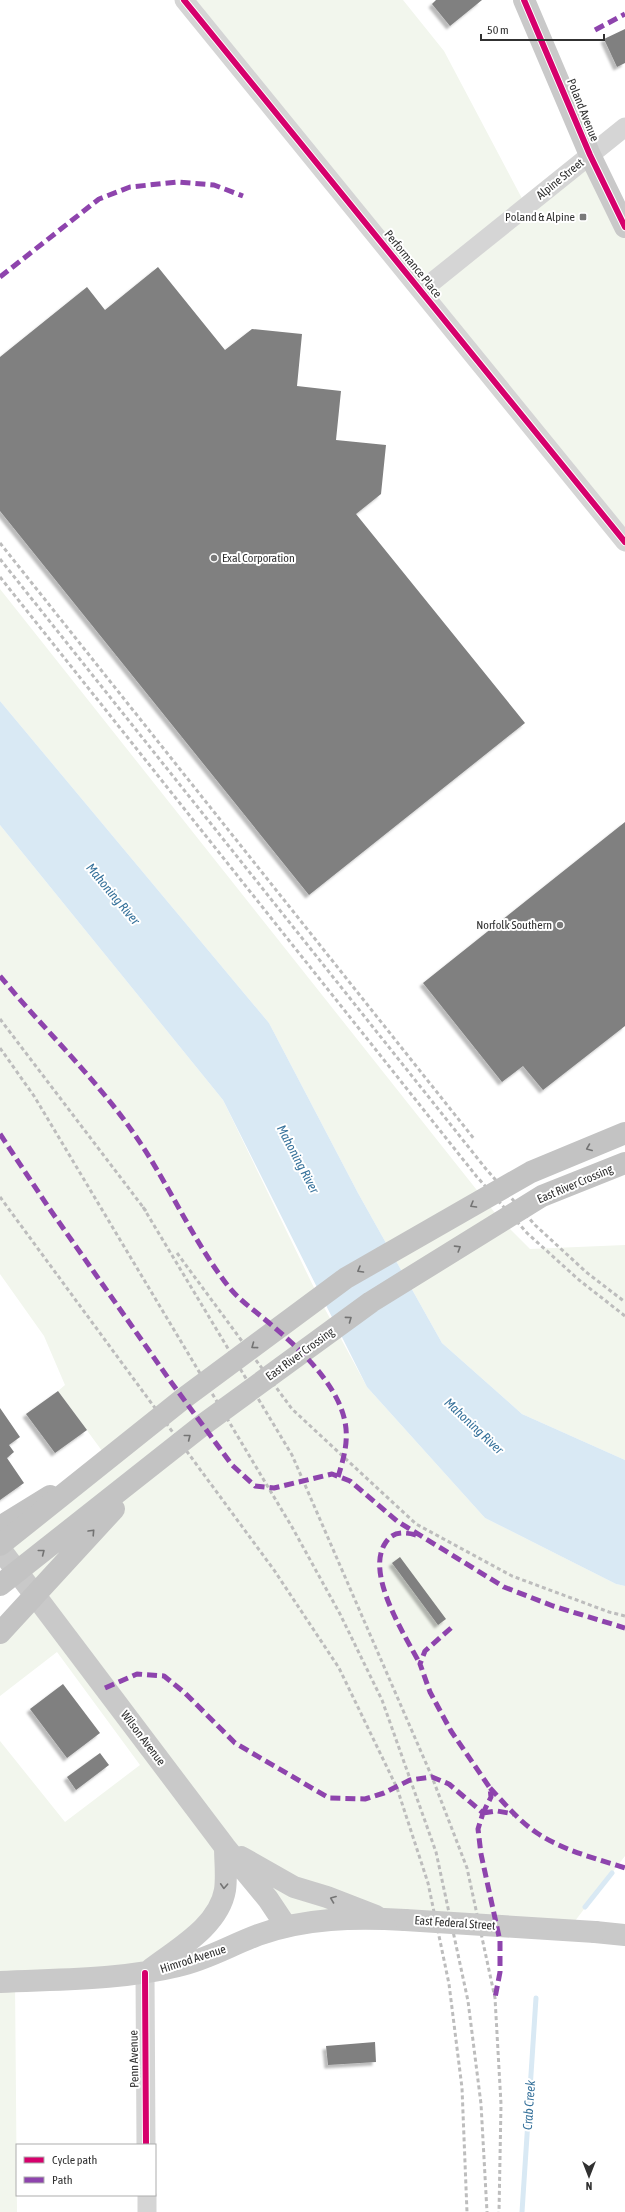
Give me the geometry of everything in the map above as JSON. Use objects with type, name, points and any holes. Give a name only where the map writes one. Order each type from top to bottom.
[{"type":"highway","points":[[0,1545],[184,1398],[346,1278],[530,1172],[625,1133]]},
{"type":"highway","name":"East River Crossing","points":[[0,1585],[161,1458],[371,1302],[542,1196],[625,1163]]},
{"type":"highway","points":[[0,1633],[161,1458]]},
{"type":"highway","points":[[0,1527],[103,1463]]},
{"type":"main road","name":"Poland Avenue","points":[[524,0],[590,155],[625,227]]},
{"type":"main road","name":"Wilson Avenue","points":[[0,1549],[225,1847],[268,1899],[286,1926]]},
{"type":"main road","points":[[225,1847],[288,1884],[382,1918]]},
{"type":"main road","points":[[146,1973],[201,1930],[215,1915],[225,1890],[225,1847]]},
{"type":"main road","name":"East Federal Street","points":[[286,1926],[313,1922],[382,1918],[625,1935]]},
{"type":"main road","name":"Himrod Avenue","points":[[0,1982],[146,1973],[181,1966],[286,1926]]},
{"type":"street","name":"Performance Place","points":[[184,0],[625,542]]},
{"type":"street","name":"Alpine Street","points":[[421,291],[625,127]]},
{"type":"street","name":"Penn Avenue","points":[[146,1973],[146,2144]]},
{"type":"street","points":[[147,2196],[147,2212]]},
{"type":"shaded area","points":[[184,0],[403,0],[444,51],[526,206],[590,155],[625,227],[625,542]]},
{"type":"shaded area","points":[[0,589],[499,1218],[530,1249],[625,1245],[625,1460],[522,1414],[442,1343],[358,1193],[269,1023],[0,701]]},
{"type":"shaded area","points":[[0,825],[223,1100],[319,1298],[367,1387],[485,1518],[616,1584],[625,1586],[625,1856],[568,1930],[286,1926],[225,1847],[225,1890],[145,1973],[15,1981],[17,2212],[0,2212],[0,1741],[65,1822],[140,1765],[57,1652],[0,1696],[0,1633],[35,1596],[0,1527],[108,1459],[58,1391],[65,1385],[44,1336],[0,1274]]},
{"type":"water","name":"Mahoning River","points":[[0,701],[269,1023],[358,1193],[442,1343],[522,1414],[625,1460],[625,1586],[616,1584],[485,1518],[367,1387],[223,1100],[0,825]]},
{"type":"building","points":[[436,0],[482,0],[450,26],[432,4]]},
{"type":"building","points":[[625,29],[625,63],[617,67],[604,39]]},
{"type":"building","name":"Exal Corporation","points":[[158,267],[225,350],[252,329],[302,334],[297,386],[341,391],[336,440],[386,445],[381,494],[356,514],[525,723],[309,895],[0,511],[0,357],[87,287],[105,310]]},
{"type":"building","name":"Norfolk Southern","points":[[625,822],[625,1026],[543,1090],[523,1066],[502,1082],[423,983]]},
{"type":"building","points":[[58,1391],[87,1430],[55,1453],[26,1414]]},
{"type":"building","points":[[0,1408],[20,1437],[9,1445],[14,1452],[7,1458],[24,1483],[0,1500]]},
{"type":"building","points":[[400,1557],[446,1619],[438,1625],[392,1563]]},
{"type":"building","points":[[63,1684],[100,1733],[67,1758],[30,1709]]},
{"type":"building","points":[[100,1753],[109,1765],[76,1790],[67,1777]]},
{"type":"building","points":[[375,2042],[376,2062],[328,2065],[326,2046]]},
{"type":"waterway","name":"Crab Creek","points":[[585,1907],[612,1873]]},
{"type":"waterway","name":"Crab Creek","points":[[522,2212],[536,1998]]},
{"type":"railway","points":[[0,543],[475,1140]]},
{"type":"railway","points":[[0,559],[486,1169],[535,1225],[586,1272],[625,1302]]},
{"type":"railway","points":[[0,577],[477,1177],[527,1233],[579,1280],[625,1316]]},
{"type":"railway","points":[[0,1019],[146,1211]]},
{"type":"railway","points":[[0,1048],[34,1096],[292,1527],[340,1614],[382,1700],[436,1852],[468,2001],[481,2104],[487,2212]]},
{"type":"railway","points":[[0,1197],[274,1570],[339,1668],[397,1788],[428,1883],[449,1984],[462,2088],[467,2212]]},
{"type":"railway","points":[[143,1207],[292,1455],[432,1777],[467,1868],[495,1998],[501,2104],[499,2212]]},
{"type":"railway","points":[[177,1253],[292,1409],[416,1524],[512,1576],[609,1612],[625,1616]]},
{"type":"marked path","points":[[595,30],[625,14]]},
{"type":"marked path","points":[[0,277],[99,199],[130,187],[178,182],[214,185],[243,196]]},
{"type":"marked path","points":[[0,976],[109,1100],[141,1144],[204,1252],[232,1291],[278,1330],[307,1358],[324,1378],[338,1401],[345,1421],[346,1439],[344,1457],[338,1477]]},
{"type":"marked path","points":[[0,1134],[49,1208],[171,1382],[232,1465],[255,1486],[274,1488],[332,1474],[350,1481],[397,1521],[504,1587],[553,1606],[625,1628]]},
{"type":"marked path","points":[[416,1535],[400,1533],[389,1538],[381,1555],[380,1570],[383,1587],[389,1604],[420,1664]]},
{"type":"marked path","points":[[451,1628],[425,1651],[420,1664],[430,1692],[451,1731],[490,1788],[491,1797],[483,1813]]},
{"type":"marked path","points":[[105,1688],[137,1674],[164,1676],[185,1693],[235,1743],[329,1798],[365,1799],[384,1793],[410,1780],[432,1777],[449,1784],[483,1813],[478,1829],[481,1854],[500,1941],[500,1972],[495,1998]]},
{"type":"marked path","points":[[490,1788],[524,1823],[547,1839],[580,1854],[625,1868]]},
{"type":"marked path","points":[[483,1813],[497,1811],[514,1814]]},
{"type":"cycle path","points":[[184,0],[625,542]]},
{"type":"cycle path","points":[[524,0],[590,155],[625,227]]},
{"type":"cycle path","points":[[145,1973],[146,2144]]},
{"type":"place","name":"Poland & Alpine","points":[[583,217]]},
{"type":"place","name":"Exal Corporation","points":[[214,558]]},
{"type":"place","name":"Norfolk Southern","points":[[560,925]]}]
